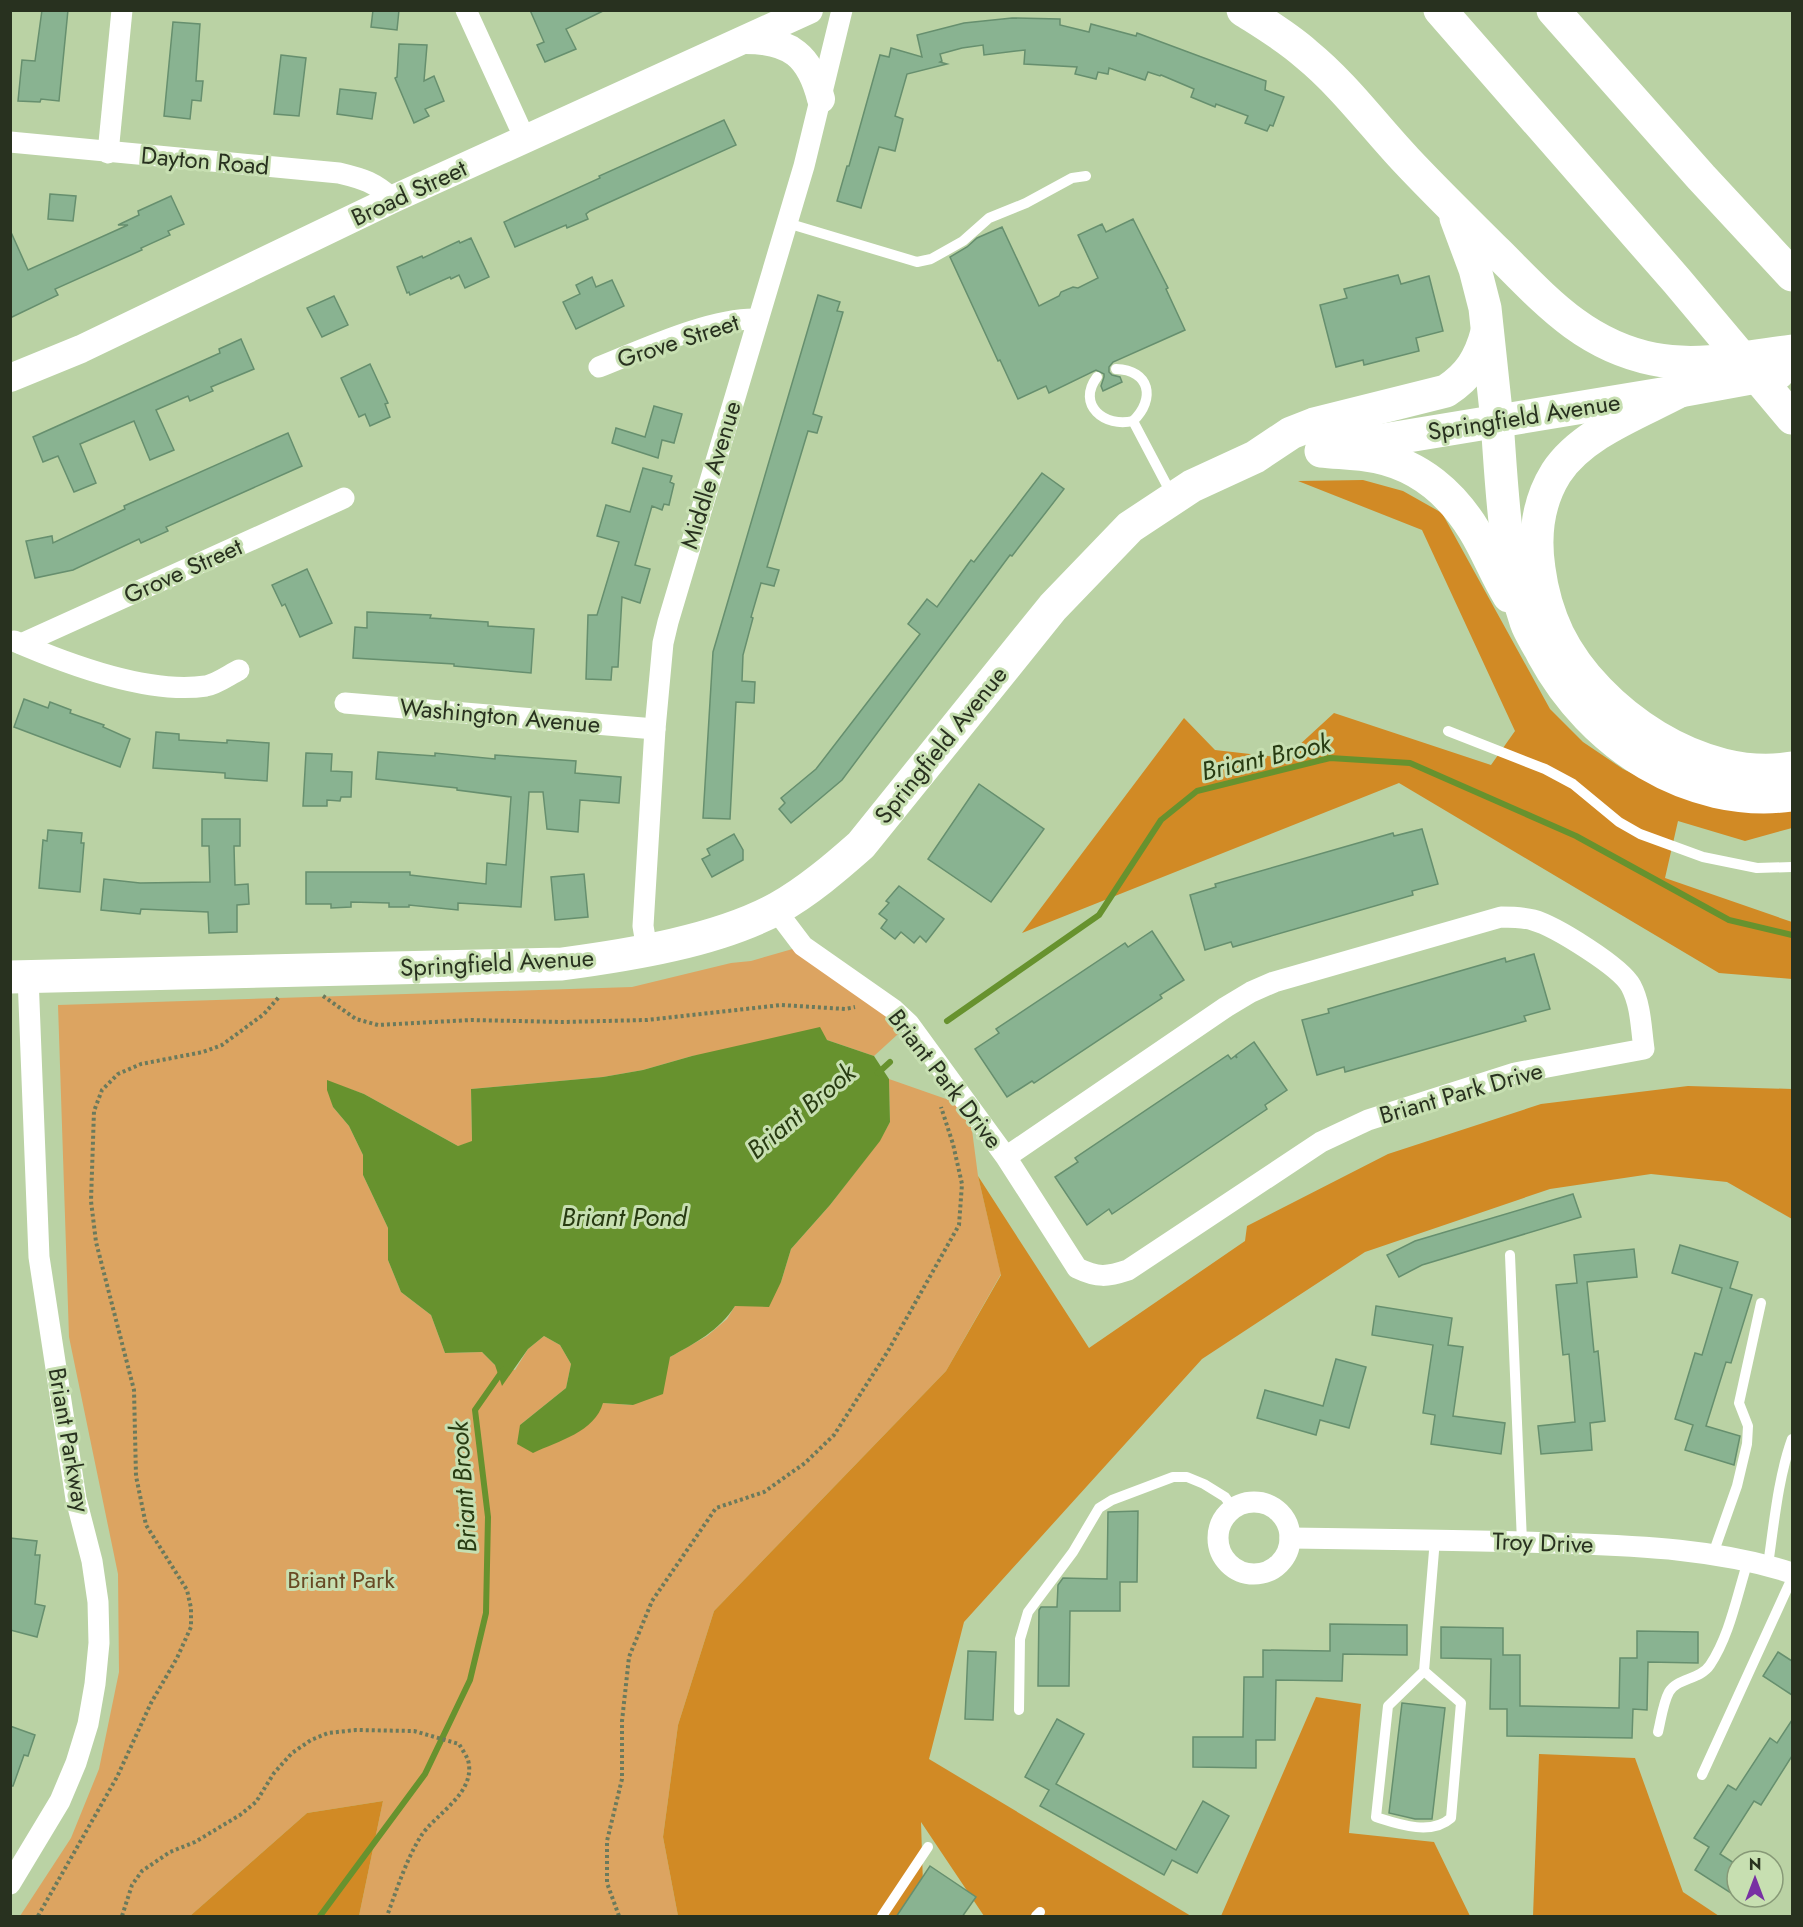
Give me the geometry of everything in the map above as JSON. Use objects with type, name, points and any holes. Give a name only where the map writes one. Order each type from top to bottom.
[{"type":"main road","name":"Broad Street","points":[[10,378],[81,348],[393,200],[809,10]]},
{"type":"main road","points":[[1242,10],[1274,29],[1330,76],[1453,208],[1552,306],[1595,339],[1652,359],[1680,362],[1792,351]]},
{"type":"main road","points":[[1440,10],[1677,281],[1792,418]]},
{"type":"main road","points":[[1553,10],[1701,177],[1792,275]]},
{"type":"main road","points":[[745,40],[772,42],[796,51],[812,71],[821,99]]},
{"type":"main road","points":[[1453,208],[1475,269],[1485,308],[1504,507],[1513,571],[1527,624]]},
{"type":"main road","points":[[1677,281],[1792,390]]},
{"type":"main road","name":"Springfield Avenue","points":[[19,976],[562,964],[681,943],[722,931],[775,909],[833,870],[861,844],[1053,607],[1130,527],[1192,486],[1255,458],[1291,433],[1314,424],[1446,391],[1476,361],[1482,352],[1487,332]]},
{"type":"main road","name":"Springfield Avenue","points":[[1255,458],[1321,451],[1792,370]]},
{"type":"main road","points":[[1680,391],[1598,434],[1575,449],[1556,473],[1545,494],[1537,522],[1537,554],[1549,612],[1574,660],[1595,687],[1619,711],[1642,727],[1670,744],[1722,764],[1749,770],[1792,768]]},
{"type":"main road","points":[[1321,451],[1378,457],[1414,471],[1437,484],[1457,504],[1476,532],[1498,579],[1569,696],[1595,725],[1625,750],[1671,776],[1713,791],[1755,797],[1792,795]]},
{"type":"street","points":[[108,153],[122,10]]},
{"type":"street","points":[[466,10],[525,139]]},
{"type":"street","name":"Middle Avenue","points":[[647,950],[643,926],[655,729],[663,644],[804,166],[843,10]]},
{"type":"street","name":"Dayton Road","points":[[10,142],[339,173],[369,181],[379,186],[393,200]]},
{"type":"street","name":"Grove Street","points":[[599,368],[662,342],[730,320],[758,319]]},
{"type":"street","name":"Grove Street","points":[[16,642],[344,498]]},
{"type":"street","points":[[16,642],[113,678],[169,688],[208,686],[239,670]]},
{"type":"street","name":"Washington Avenue","points":[[345,703],[655,729]]},
{"type":"street","name":"Briant Park Drive","points":[[775,909],[803,946],[893,1009],[909,1024],[1006,1157],[1077,1268],[1094,1276],[1110,1276],[1128,1270],[1322,1142],[1368,1120],[1515,1073],[1644,1049],[1638,1004],[1631,985],[1618,970],[1601,958],[1543,923],[1523,918],[1501,917],[1274,982],[1251,992],[1226,1006],[1006,1157]]},
{"type":"street","name":"Briant Parkway","points":[[10,1884],[60,1801],[76,1763],[88,1724],[99,1643],[98,1602],[92,1561],[76,1499],[39,1257],[19,976]]},
{"type":"street","points":[[1255,1502],[1276,1509],[1284,1517],[1289,1527],[1290,1538],[1285,1556],[1272,1569],[1248,1574],[1237,1570],[1220,1552],[1218,1540],[1222,1522],[1233,1508],[1244,1503],[1255,1502]]},
{"type":"street","name":"Troy Drive","points":[[1290,1538],[1435,1539],[1654,1547],[1713,1554],[1792,1573]]},
{"type":"lane","points":[[787,223],[917,262],[931,259],[963,241],[989,218],[1026,203],[1072,178],[1086,176]]},
{"type":"lane","points":[[1096,377],[1090,391],[1090,401],[1095,411],[1103,418],[1114,422],[1123,424],[1133,421],[1145,408],[1148,396],[1146,385],[1140,376],[1129,370],[1116,369]]},
{"type":"lane","points":[[1133,421],[1173,498]]},
{"type":"lane","points":[[1448,731],[1545,769],[1574,784],[1619,822],[1640,834],[1703,857],[1758,868],[1792,867]]},
{"type":"lane","points":[[1510,1255],[1522,1542]]},
{"type":"lane","points":[[1713,1554],[1737,1486],[1747,1444],[1748,1426],[1739,1403],[1761,1303]]},
{"type":"lane","points":[[1658,1732],[1670,1690],[1682,1682],[1703,1674],[1721,1644],[1758,1563],[1775,1513],[1792,1439]]},
{"type":"lane","points":[[1019,1710],[1020,1639],[1028,1612],[1073,1552],[1099,1508],[1112,1500],[1173,1477],[1187,1477],[1225,1497],[1233,1508]]},
{"type":"lane","points":[[1424,1671],[1461,1703],[1451,1818],[1443,1825],[1407,1827],[1376,1816],[1388,1706],[1424,1671],[1435,1539]]},
{"type":"lane","points":[[1702,1775],[1792,1578]]},
{"type":"lane","points":[[882,1917],[928,1847]]},
{"type":"path","points":[[317,992],[356,1019],[378,1024],[471,1020],[563,1022],[647,1020],[781,1005],[845,1009],[862,1006]]},
{"type":"path","points":[[38,1917],[117,1777],[151,1703],[177,1658],[191,1627],[191,1608],[187,1590],[146,1525],[136,1476],[134,1390],[96,1242],[91,1201],[93,1111],[102,1090],[118,1074],[141,1064],[203,1052],[222,1045],[264,1014],[283,994]]},
{"type":"path","points":[[619,1917],[607,1883],[607,1841],[621,1779],[621,1721],[629,1657],[652,1601],[716,1508],[764,1492],[805,1462],[834,1436],[888,1351],[959,1225],[962,1184],[953,1144],[940,1104]]},
{"type":"path","points":[[122,1917],[132,1885],[142,1871],[162,1857],[195,1842],[240,1815],[256,1802],[292,1753],[311,1740],[328,1733],[356,1730],[414,1731],[459,1744],[468,1761],[467,1781],[454,1803],[422,1834],[405,1869],[387,1917]]},
{"type":"green space","name":"Briant Park","points":[[803,946],[909,1024],[874,1056],[827,1040],[692,1056],[643,1070],[603,1077],[471,1089],[472,1142],[458,1146],[364,1094],[327,1081],[333,1107],[349,1126],[363,1155],[363,1175],[388,1228],[388,1260],[401,1292],[431,1315],[445,1353],[482,1352],[495,1365],[515,1370],[528,1349],[544,1336],[560,1345],[571,1364],[566,1388],[520,1425],[603,1403],[633,1405],[670,1357],[707,1336],[727,1319],[735,1306],[781,1282],[791,1249],[830,1205],[880,1140],[890,1122],[889,1079],[969,1107],[978,1176],[1001,1274],[946,1371],[714,1611],[678,1725],[663,1837],[678,1916],[359,1916],[383,1801],[307,1813],[190,1916],[20,1916],[71,1838],[99,1769],[119,1672],[118,1574],[69,1337],[58,1005],[632,987],[731,963],[751,961]]},
{"type":"shaded area","points":[[1363,480],[1403,491],[1442,513],[1550,709],[1583,742],[1623,769],[1670,792],[1792,811],[1792,828],[1745,841],[1678,821],[1665,878],[1792,922],[1792,979],[1719,973],[1399,783],[1022,933],[1184,718],[1215,750],[1285,758],[1334,713],[1491,765],[1515,731],[1422,530],[1298,481]]},
{"type":"shaded area","points":[[1688,1086],[1792,1089],[1792,1219],[1727,1182],[1651,1174],[1550,1189],[1365,1252],[1202,1359],[964,1622],[929,1759],[1191,1916],[984,1916],[921,1822],[924,1916],[678,1916],[663,1837],[678,1725],[714,1611],[946,1371],[1001,1275],[978,1176],[1089,1348],[1245,1241],[1247,1226],[1388,1154],[1541,1104]]},
{"type":"shaded area","points":[[1316,1697],[1361,1704],[1349,1833],[1434,1842],[1470,1916],[1221,1916]]},
{"type":"shaded area","points":[[1539,1754],[1635,1758],[1683,1892],[1719,1916],[1533,1916]]},
{"type":"shaded area","points":[[383,1801],[359,1916],[190,1916],[307,1813]]},
{"type":"water","name":"Briant Pond","points":[[820,1027],[827,1040],[874,1056],[889,1079],[890,1122],[880,1141],[830,1205],[791,1249],[781,1282],[769,1307],[735,1306],[722,1323],[670,1357],[663,1394],[633,1405],[603,1403],[599,1413],[584,1428],[564,1440],[533,1453],[517,1444],[520,1425],[566,1388],[571,1364],[560,1345],[544,1336],[528,1349],[502,1386],[495,1365],[482,1352],[445,1353],[431,1315],[401,1292],[388,1260],[388,1228],[363,1175],[363,1155],[349,1126],[333,1107],[327,1090],[327,1080],[364,1094],[458,1146],[472,1141],[471,1089],[603,1077],[643,1070],[692,1056]]},
{"type":"building","points":[[42,10],[68,10],[59,101],[41,99],[40,102],[18,101],[22,60],[35,61]]},
{"type":"building","points":[[373,10],[399,10],[397,30],[371,27]]},
{"type":"building","points":[[530,10],[605,10],[566,29],[576,49],[545,62],[537,45],[544,42]]},
{"type":"building","points":[[1012,18],[1060,19],[1060,25],[1089,32],[1091,24],[1136,36],[1137,33],[1266,81],[1265,90],[1284,97],[1273,126],[1270,125],[1267,131],[1245,123],[1248,116],[1216,104],[1215,107],[1191,97],[1194,89],[1161,75],[1148,72],[1145,80],[1109,68],[1108,74],[1098,72],[1096,79],[1075,74],[1077,67],[1024,64],[1025,50],[984,55],[983,45],[962,48],[940,54],[942,61],[940,62],[947,64],[907,74],[895,116],[903,119],[895,151],[879,147],[861,208],[837,201],[880,55],[889,57],[891,48],[922,57],[917,35],[964,23]]},
{"type":"building","points":[[173,22],[200,24],[196,81],[203,81],[201,101],[192,100],[190,119],[164,116]]},
{"type":"building","points":[[399,44],[427,45],[424,81],[434,76],[444,101],[425,109],[429,116],[414,123],[395,78],[397,77]]},
{"type":"building","points":[[281,55],[306,58],[299,116],[274,114]]},
{"type":"building","points":[[340,89],[376,93],[372,119],[337,114]]},
{"type":"building","points":[[724,120],[736,145],[590,211],[586,214],[588,219],[567,228],[566,225],[515,247],[504,222]]},
{"type":"building","points":[[50,194],[76,196],[73,221],[48,219]]},
{"type":"building","points":[[171,196],[184,224],[168,231],[170,235],[55,289],[58,295],[10,318],[10,230],[28,270],[128,225],[118,225],[139,215],[138,211]]},
{"type":"building","points":[[1133,219],[1168,288],[1166,289],[1185,330],[1113,362],[1109,367],[1109,372],[1120,377],[1122,382],[1103,391],[1101,386],[1104,374],[1096,370],[1049,393],[1046,386],[1018,399],[950,257],[977,238],[1002,227],[1039,306],[1059,296],[1061,292],[1073,287],[1078,288],[1098,278],[1078,235],[1102,224],[1106,232]]},
{"type":"building","points":[[471,238],[489,277],[465,288],[459,275],[410,295],[409,292],[407,293],[397,267]]},
{"type":"building","points":[[1398,275],[1401,284],[1429,276],[1443,331],[1416,338],[1419,351],[1364,365],[1363,360],[1336,367],[1320,305],[1347,298],[1344,289]]},
{"type":"building","points":[[592,277],[596,287],[612,280],[624,306],[576,329],[563,302],[580,294],[576,285]]},
{"type":"building","points":[[818,295],[840,302],[837,311],[843,312],[813,414],[822,417],[817,433],[808,431],[767,567],[779,570],[774,586],[761,583],[751,617],[753,618],[743,655],[742,681],[755,682],[754,703],[736,702],[730,819],[703,818],[713,652]]},
{"type":"building","points":[[334,296],[348,325],[322,337],[307,308]]},
{"type":"building","points":[[241,339],[254,369],[211,387],[213,391],[190,401],[188,396],[156,410],[174,450],[150,460],[134,421],[80,444],[96,483],[74,492],[58,456],[43,462],[33,437],[220,353],[219,349]]},
{"type":"building","points":[[370,364],[388,403],[385,404],[390,417],[370,426],[365,414],[359,417],[341,378]]},
{"type":"building","points":[[654,406],[682,414],[674,443],[662,440],[658,458],[612,443],[616,428],[645,437]]},
{"type":"building","points":[[288,433],[302,466],[166,527],[168,531],[141,543],[139,539],[73,570],[35,578],[26,541],[52,536],[53,543],[125,509],[124,506]]},
{"type":"building","points":[[643,468],[672,476],[670,482],[674,484],[669,505],[664,504],[662,510],[652,506],[635,565],[650,569],[640,603],[622,597],[618,667],[612,667],[611,680],[586,679],[588,615],[597,615],[619,542],[597,536],[606,505],[630,512]]},
{"type":"building","points":[[1042,473],[1064,489],[1012,556],[1010,555],[842,780],[791,823],[779,809],[785,803],[781,798],[816,769],[920,634],[908,624],[927,599],[937,607],[971,560],[974,562]]},
{"type":"building","points":[[307,569],[332,623],[300,637],[285,604],[282,606],[272,585]]},
{"type":"building","points":[[367,612],[431,615],[430,618],[488,622],[488,626],[534,629],[531,673],[454,666],[454,664],[353,658],[355,627],[367,628]]},
{"type":"building","points":[[24,699],[48,708],[50,702],[130,739],[120,767],[14,727]]},
{"type":"building","points":[[156,732],[179,734],[179,740],[269,743],[267,781],[225,778],[225,773],[153,768]]},
{"type":"building","points":[[378,752],[435,756],[435,753],[495,759],[495,755],[576,761],[575,773],[621,777],[619,803],[580,800],[578,832],[547,829],[543,792],[529,792],[521,907],[458,903],[458,910],[409,905],[409,907],[389,907],[389,903],[351,902],[351,907],[331,908],[331,904],[306,904],[306,872],[410,872],[410,875],[486,884],[487,863],[506,865],[511,797],[376,779]]},
{"type":"building","points":[[306,753],[332,754],[331,771],[352,772],[351,797],[341,797],[340,801],[327,800],[327,806],[303,806]]},
{"type":"building","points":[[979,784],[1044,829],[991,902],[928,859]]},
{"type":"building","points":[[202,819],[240,819],[240,846],[234,846],[235,885],[248,884],[249,904],[237,905],[237,932],[209,933],[208,912],[141,909],[140,914],[101,910],[104,879],[140,883],[210,882],[209,846],[202,846]]},
{"type":"building","points":[[1422,829],[1438,884],[1412,891],[1413,895],[1233,947],[1231,942],[1205,950],[1190,895],[1216,887],[1215,884],[1393,833],[1394,836]]},
{"type":"building","points":[[48,830],[82,833],[81,843],[84,843],[80,892],[39,888],[43,840],[47,841]]},
{"type":"building","points":[[734,834],[743,850],[743,860],[712,877],[702,859],[710,855],[707,849]]},
{"type":"building","points":[[584,874],[588,917],[555,920],[551,877]]},
{"type":"building","points":[[899,886],[944,919],[926,942],[920,936],[914,943],[901,932],[895,939],[881,928],[887,920],[879,914],[889,903],[886,901]]},
{"type":"building","points":[[1152,931],[1184,980],[1160,995],[1162,998],[1034,1083],[1032,1081],[1007,1097],[975,1049],[999,1033],[996,1029],[1125,943],[1128,947]]},
{"type":"building","points":[[1534,954],[1550,1009],[1524,1016],[1526,1021],[1345,1072],[1344,1067],[1317,1075],[1302,1020],[1329,1013],[1328,1009],[1505,958],[1506,962]]},
{"type":"building","points":[[1254,1042],[1287,1090],[1265,1105],[1267,1109],[1112,1214],[1109,1209],[1087,1225],[1055,1177],[1078,1162],[1075,1158],[1228,1055],[1231,1059],[1235,1056],[1237,1058],[1236,1055]]},
{"type":"building","points":[[1573,1194],[1581,1217],[1422,1265],[1399,1277],[1387,1255],[1415,1241]]},
{"type":"building","points":[[1680,1245],[1738,1262],[1730,1288],[1752,1295],[1731,1363],[1726,1362],[1706,1426],[1740,1436],[1734,1465],[1685,1450],[1693,1425],[1675,1419],[1695,1353],[1702,1355],[1722,1288],[1672,1273]]},
{"type":"building","points":[[1634,1249],[1637,1277],[1587,1282],[1594,1352],[1598,1351],[1605,1421],[1590,1423],[1592,1450],[1541,1454],[1538,1426],[1575,1422],[1569,1354],[1563,1355],[1556,1285],[1577,1283],[1574,1255]]},
{"type":"building","points":[[1376,1306],[1452,1318],[1448,1345],[1463,1347],[1453,1416],[1505,1423],[1501,1454],[1431,1444],[1435,1415],[1423,1413],[1433,1345],[1372,1335]]},
{"type":"building","points":[[1336,1359],[1366,1367],[1349,1428],[1320,1420],[1316,1435],[1257,1418],[1265,1390],[1323,1406]]},
{"type":"building","points":[[1138,1511],[1137,1582],[1120,1582],[1120,1611],[1070,1611],[1069,1686],[1038,1686],[1039,1610],[1041,1607],[1057,1607],[1058,1585],[1063,1578],[1107,1579],[1108,1512]]},
{"type":"building","points":[[10,1538],[37,1541],[35,1555],[40,1555],[35,1604],[45,1606],[37,1637],[10,1630]]},
{"type":"building","points":[[1330,1624],[1407,1625],[1407,1655],[1343,1654],[1342,1681],[1276,1680],[1275,1740],[1256,1740],[1256,1768],[1193,1767],[1193,1737],[1243,1737],[1244,1677],[1263,1677],[1263,1650],[1330,1651]]},
{"type":"building","points":[[1441,1627],[1503,1628],[1503,1655],[1520,1655],[1520,1706],[1619,1708],[1620,1658],[1637,1658],[1637,1631],[1698,1632],[1698,1663],[1648,1662],[1647,1710],[1633,1709],[1632,1738],[1507,1736],[1507,1709],[1490,1709],[1491,1659],[1441,1658]]},
{"type":"building","points":[[968,1651],[996,1652],[993,1720],[965,1719]]},
{"type":"building","points":[[1778,1652],[1792,1661],[1792,1695],[1763,1676]]},
{"type":"building","points":[[1402,1703],[1445,1708],[1432,1819],[1415,1819],[1389,1813]]},
{"type":"building","points":[[1057,1719],[1084,1734],[1056,1784],[1176,1850],[1203,1801],[1229,1816],[1197,1873],[1172,1860],[1164,1875],[1040,1806],[1049,1790],[1025,1777]]},
{"type":"building","points":[[1792,1720],[1792,1756],[1761,1805],[1754,1801],[1720,1854],[1725,1857],[1725,1889],[1695,1870],[1709,1847],[1694,1838],[1728,1785],[1736,1790],[1770,1738],[1777,1743]]},
{"type":"building","points":[[10,1726],[35,1735],[28,1756],[24,1755],[13,1786],[10,1786]]},
{"type":"building","points":[[930,1866],[976,1897],[962,1917],[896,1917]]},
{"type":"waterway","name":"Briant Brook","points":[[947,1021],[1099,915],[1161,820],[1197,791],[1330,758],[1410,763],[1576,836],[1729,920],[1792,935]]},
{"type":"waterway","name":"Briant Brook","points":[[878,1073],[890,1062]]},
{"type":"waterway","name":"Briant Brook","points":[[320,1916],[425,1774],[470,1680],[486,1613],[488,1517],[475,1410],[503,1370]]}]
